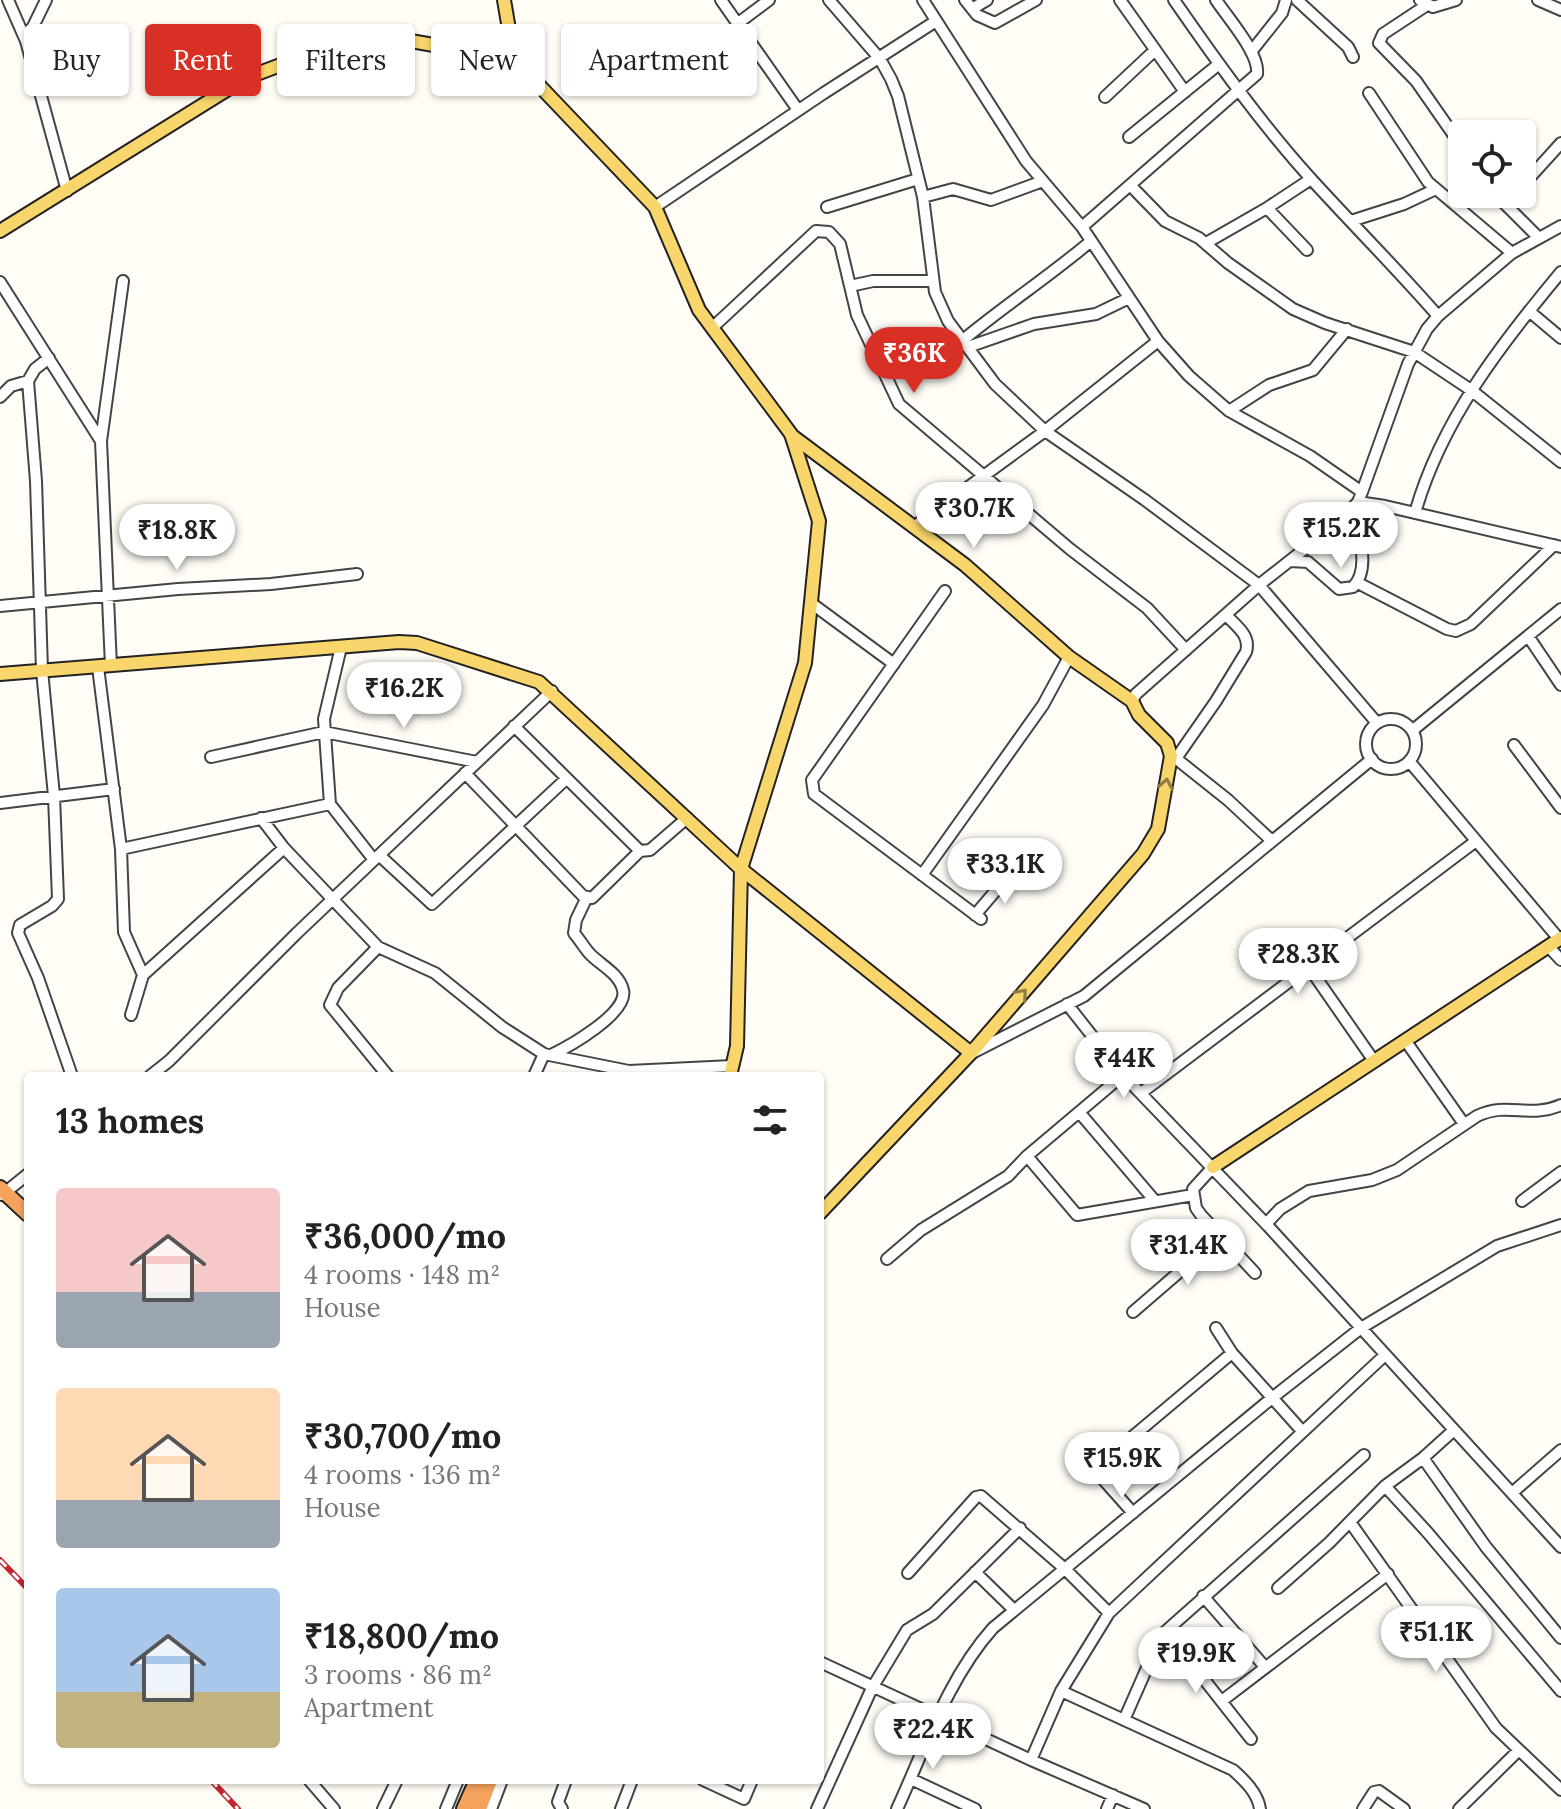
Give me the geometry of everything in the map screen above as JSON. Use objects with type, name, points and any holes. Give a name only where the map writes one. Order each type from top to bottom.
[{"type":"highway","points":[[1,1195],[24,1211]]},
{"type":"highway","points":[[1,1195],[24,1221]]},
{"type":"highway","points":[[464,1809],[475,1784]]},
{"type":"highway","points":[[479,1809],[488,1784]]},
{"type":"main road","points":[[504,0],[508,24]]},
{"type":"main road","points":[[0,231],[246,78],[365,33],[431,45]]},
{"type":"main road","points":[[545,92],[655,207],[699,310],[791,434],[965,565],[1069,657],[1132,701],[1139,715],[1167,743],[1174,757],[1158,829],[1143,854],[971,1053],[824,1209]]},
{"type":"main road","points":[[731,1071],[737,1046],[741,869],[805,663],[819,521],[791,434]]},
{"type":"main road","points":[[0,674],[417,643],[539,682],[741,869],[971,1053]]},
{"type":"main road","points":[[1213,1167],[1556,941]]},
{"type":"street","points":[[8,0],[24,36]]},
{"type":"street","points":[[34,24],[46,0]]},
{"type":"street","points":[[721,0],[737,24],[769,0]]},
{"type":"street","points":[[829,0],[880,59],[898,96],[923,197],[933,281],[941,308],[995,384],[1045,431],[1145,500],[1259,585],[1377,723]]},
{"type":"street","points":[[968,5],[987,0]]},
{"type":"street","points":[[968,5],[984,20],[995,23],[1036,0]]},
{"type":"street","points":[[1120,0],[1185,92]]},
{"type":"street","points":[[1174,0],[1219,64],[1311,179],[1387,257],[1438,316]]},
{"type":"street","points":[[1082,227],[1254,79],[1258,70],[1251,52],[1216,0]]},
{"type":"street","points":[[1251,52],[1282,13],[1286,0]]},
{"type":"street","points":[[1297,0],[1348,47],[1353,57]]},
{"type":"street","points":[[1448,127],[1416,81],[1379,43],[1383,34],[1424,3],[1439,7],[1456,0]]},
{"type":"street","points":[[1538,0],[1561,10]]},
{"type":"street","points":[[926,1],[1018,149],[1082,227],[1158,341],[1189,376],[1229,411],[1310,456],[1357,502],[1558,546]]},
{"type":"street","points":[[0,4],[14,14]]},
{"type":"street","points":[[655,207],[936,21]]},
{"type":"street","points":[[1105,97],[1154,51]]},
{"type":"street","points":[[757,52],[798,110]]},
{"type":"street","points":[[1129,137],[1219,64]]},
{"type":"street","points":[[1369,93],[1407,154],[1436,189],[1512,253]]},
{"type":"street","points":[[41,96],[67,191]]},
{"type":"street","points":[[1536,171],[1561,143]]},
{"type":"street","points":[[827,207],[918,179]]},
{"type":"street","points":[[1206,243],[1311,179]]},
{"type":"street","points":[[923,197],[953,189],[991,200],[1043,181]]},
{"type":"street","points":[[1131,186],[1165,221],[1206,243],[1228,263],[1293,309],[1414,352],[1471,390],[1561,462]]},
{"type":"street","points":[[1351,221],[1404,204],[1436,189]]},
{"type":"street","points":[[1267,208],[1307,250]]},
{"type":"street","points":[[1509,208],[1539,238]]},
{"type":"street","points":[[1290,561],[1308,562],[1339,589],[1347,589],[1358,583],[1361,572],[1357,502],[1414,352],[1438,316],[1512,253],[1561,226]]},
{"type":"street","points":[[712,328],[816,231],[829,232],[840,244],[857,315],[894,399],[1070,549],[1147,608],[1186,650]]},
{"type":"street","points":[[966,343],[1005,306],[1055,272],[1091,241]]},
{"type":"street","points":[[1415,513],[1430,469],[1471,390],[1561,272]]},
{"type":"street","points":[[123,281],[101,441],[108,597],[104,666],[121,849],[124,932],[143,975]]},
{"type":"street","points":[[850,286],[873,281],[933,281]]},
{"type":"street","points":[[0,282],[101,441]]},
{"type":"street","points":[[966,343],[1034,324],[1096,314],[1129,298]]},
{"type":"street","points":[[1529,311],[1561,338]]},
{"type":"street","points":[[1229,411],[1269,385],[1313,370],[1347,329]]},
{"type":"street","points":[[915,526],[986,476],[1158,341]]},
{"type":"street","points":[[49,358],[35,369],[28,381],[36,481],[42,670],[54,796],[58,899],[20,925],[18,933],[38,978],[71,1072]]},
{"type":"street","points":[[0,397],[11,386],[28,381]]},
{"type":"street","points":[[1132,701],[1136,694],[1259,585],[1357,502]]},
{"type":"street","points":[[1358,583],[1456,631],[1471,624],[1558,546]]},
{"type":"street","points":[[0,606],[357,574]]},
{"type":"street","points":[[945,591],[812,780],[812,787],[814,794],[978,917],[1009,875]]},
{"type":"street","points":[[811,603],[894,664]]},
{"type":"street","points":[[1413,730],[1561,609]]},
{"type":"street","points":[[1226,615],[1245,635],[1248,643],[1246,652],[1216,701],[1174,757],[1272,841]]},
{"type":"street","points":[[1528,636],[1561,685]]},
{"type":"street","points":[[341,647],[324,719],[330,804],[377,857],[432,904],[566,779]]},
{"type":"street","points":[[922,875],[1043,705],[1069,657]]},
{"type":"street","points":[[155,1072],[552,691]]},
{"type":"street","points":[[1384,719],[1400,720],[1413,730],[1416,747],[1409,761],[1402,766],[1386,768],[1372,759],[1366,744],[1367,736],[1377,723],[1384,719]]},
{"type":"street","points":[[514,726],[640,851]]},
{"type":"street","points":[[211,757],[324,732],[477,762]]},
{"type":"street","points":[[1514,745],[1561,808]]},
{"type":"street","points":[[971,1053],[1084,996],[1372,759]]},
{"type":"street","points":[[1409,761],[1556,941],[1561,960]]},
{"type":"street","points":[[465,773],[587,897],[592,898],[601,891],[640,851],[650,850],[687,818]]},
{"type":"street","points":[[0,803],[114,789]]},
{"type":"street","points":[[121,849],[330,804]]},
{"type":"street","points":[[261,818],[284,848],[378,947],[435,973],[502,1027],[548,1054],[629,1071],[731,1071]]},
{"type":"street","points":[[1141,1093],[1476,841]]},
{"type":"street","points":[[131,1015],[143,975],[284,848]]},
{"type":"street","points":[[537,1072],[548,1054],[577,1042],[599,1027],[623,999],[623,990],[613,973],[591,955],[574,933],[576,920],[587,897]]},
{"type":"street","points":[[378,947],[338,988],[330,1005],[385,1072]]},
{"type":"street","points":[[1308,966],[1374,1061]]},
{"type":"street","points":[[1067,1004],[1123,1075],[1266,1224],[1561,1547]]},
{"type":"street","points":[[1405,1040],[1464,1124]]},
{"type":"street","points":[[887,1259],[921,1230],[1008,1176],[1027,1156],[1123,1075]]},
{"type":"street","points":[[1266,1224],[1280,1209],[1309,1191],[1372,1180],[1397,1170],[1490,1109],[1545,1112],[1561,1105]]},
{"type":"street","points":[[1079,1112],[1155,1201]]},
{"type":"street","points":[[1027,1156],[1077,1215],[1193,1195]]},
{"type":"street","points":[[1213,1167],[1195,1184],[1193,1195],[1196,1208],[1255,1273]]},
{"type":"street","points":[[1522,1201],[1561,1172]]},
{"type":"street","points":[[1,1195],[24,1177]]},
{"type":"street","points":[[897,1809],[938,1718],[974,1649],[993,1628],[1361,1328],[1497,1246],[1561,1225]]},
{"type":"street","points":[[1133,1312],[1221,1236]]},
{"type":"street","points":[[1216,1328],[1232,1353],[1302,1431]]},
{"type":"street","points":[[1133,1513],[1094,1469],[1232,1353]]},
{"type":"street","points":[[1031,1760],[1061,1691],[1109,1613],[1385,1355]]},
{"type":"street","points":[[1278,1588],[1385,1486],[1454,1430]]},
{"type":"street","points":[[1512,1493],[1561,1450]]},
{"type":"street","points":[[1124,1720],[1166,1631],[1364,1455]]},
{"type":"street","points":[[1423,1458],[1486,1547],[1561,1638]]},
{"type":"street","points":[[1385,1486],[1561,1691]]},
{"type":"street","points":[[908,1573],[976,1497],[986,1497],[1109,1613]]},
{"type":"street","points":[[1350,1522],[1496,1728],[1561,1790]]},
{"type":"street","points":[[817,1809],[872,1688],[907,1630],[933,1614],[1020,1528]]},
{"type":"street","points":[[975,1572],[1014,1610]]},
{"type":"street","points":[[1223,1700],[1388,1574]]},
{"type":"street","points":[[1203,1596],[1265,1667]]},
{"type":"street","points":[[1166,1631],[1251,1739]]},
{"type":"street","points":[[824,1664],[1144,1809]]},
{"type":"street","points":[[1061,1691],[1233,1770],[1253,1791],[1260,1809]]},
{"type":"street","points":[[1459,1809],[1518,1751]]},
{"type":"street","points":[[911,1779],[975,1809]]},
{"type":"street","points":[[312,1784],[334,1809]]},
{"type":"street","points":[[383,1809],[391,1784]]},
{"type":"street","points":[[446,1809],[456,1784]]},
{"type":"street","points":[[491,1809],[500,1784]]},
{"type":"street","points":[[562,1809],[558,1802],[565,1784]]},
{"type":"street","points":[[621,1809],[630,1784]]},
{"type":"street","points":[[709,1784],[741,1804],[750,1784]]},
{"type":"street","points":[[1363,1809],[1374,1792],[1379,1791],[1404,1809]]},
{"type":"street","points":[[1107,1809],[1113,1795]]},
{"type":"railway","points":[[0,1560],[24,1585]]},
{"type":"railway","points":[[215,1784],[238,1809]]}]
